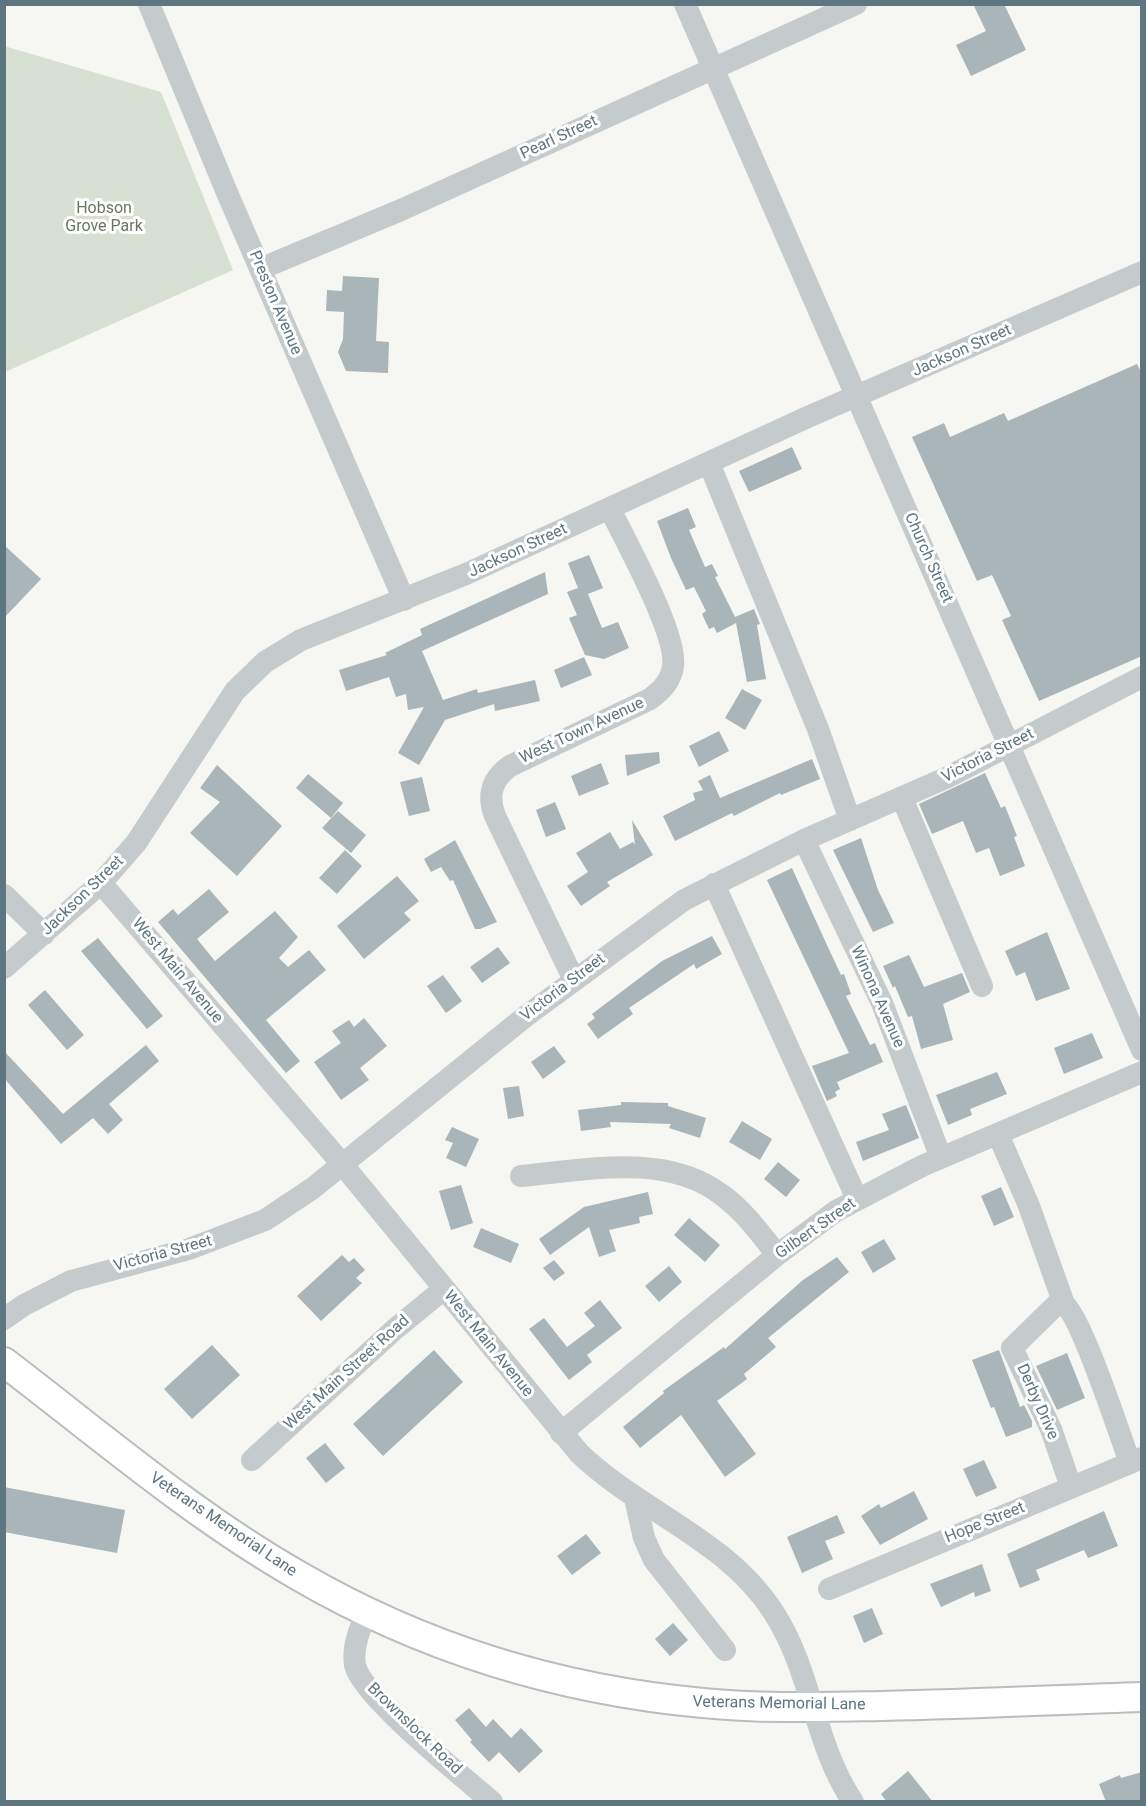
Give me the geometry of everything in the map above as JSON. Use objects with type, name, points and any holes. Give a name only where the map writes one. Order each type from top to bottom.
[{"type":"main road","name":"Veterans Memorial Lane","points":[[4,1362],[130,1460],[234,1536],[309,1582],[367,1612],[480,1657],[585,1686],[707,1703],[814,1707],[1142,1697]]},
{"type":"street","name":"Preston Avenue","points":[[149,4],[404,600]]},
{"type":"street","name":"Church Street","points":[[685,4],[1142,1050]]},
{"type":"street","name":"Pearl Street","points":[[260,268],[401,210],[712,67],[856,4]]},
{"type":"street","name":"Jackson Street","points":[[4,968],[101,882],[136,843],[230,699],[254,671],[301,640],[476,570],[709,463],[1142,272]]},
{"type":"street","points":[[709,463],[818,729],[850,820]]},
{"type":"street","name":"West Town Avenue","points":[[574,980],[495,816],[492,787],[498,775],[510,766],[650,699],[663,688],[671,675],[673,654],[666,631],[610,509]]},
{"type":"street","name":"Victoria Street","points":[[4,1319],[24,1305],[71,1281],[189,1249],[242,1231],[285,1208],[343,1165],[504,1033],[684,900],[804,840],[902,798],[1010,746],[1142,678]]},
{"type":"street","points":[[902,798],[982,986]]},
{"type":"street","name":"Winona Avenue","points":[[804,840],[882,1003],[941,1158]]},
{"type":"street","name":"West Main Avenue","points":[[101,882],[343,1165],[561,1433],[591,1465],[635,1498],[712,1547],[757,1590],[788,1637],[804,1673],[832,1762],[853,1802]]},
{"type":"street","points":[[714,884],[857,1199]]},
{"type":"street","points":[[4,895],[44,934]]},
{"type":"street","name":"Gilbert Street","points":[[561,1433],[777,1255],[828,1217],[857,1199],[941,1158],[1142,1072]]},
{"type":"street","points":[[998,1134],[1029,1206],[1064,1304],[1077,1323],[1136,1460]]},
{"type":"street","points":[[521,1176],[617,1168],[674,1172],[706,1184],[721,1194],[746,1216],[777,1255]]},
{"type":"street","name":"West Main Street Road","points":[[252,1460],[406,1320],[444,1289]]},
{"type":"street","name":"Derby Drive","points":[[1064,1304],[1057,1304],[1012,1348],[1047,1422],[1071,1487]]},
{"type":"street","name":"Hope Street","points":[[829,1589],[1136,1460]]},
{"type":"street","points":[[635,1498],[645,1538],[654,1560],[724,1650]]},
{"type":"street","name":"Brownslock Road","points":[[367,1612],[355,1650],[355,1666],[361,1678],[382,1703],[492,1802]]},
{"type":"green space","name":"Hobson Grove Park","points":[[4,46],[161,92],[233,270],[5,372]]},
{"type":"building","points":[[973,4],[1004,4],[1026,50],[971,76],[956,45],[986,31]]},
{"type":"building","points":[[343,276],[379,278],[376,341],[389,342],[388,373],[346,371],[338,352],[343,339],[344,312],[326,311],[327,290],[342,291]]},
{"type":"building","points":[[1137,364],[1142,374],[1142,656],[1039,701],[1002,620],[1011,616],[992,575],[977,581],[912,437],[944,423],[950,437],[1004,413],[1008,421]]},
{"type":"building","points":[[792,447],[802,469],[749,492],[739,471]]},
{"type":"building","points":[[688,508],[696,527],[689,530],[705,567],[712,564],[718,576],[715,577],[735,617],[754,609],[760,624],[757,625],[766,679],[747,682],[736,623],[717,633],[714,627],[709,629],[702,614],[706,611],[694,587],[686,590],[671,558],[657,521]]},
{"type":"building","points":[[4,545],[41,579],[4,618]]},
{"type":"building","points":[[589,555],[603,588],[588,594],[602,628],[618,622],[629,648],[604,659],[585,655],[569,618],[577,615],[567,592],[578,588],[568,563]]},
{"type":"building","points":[[545,572],[548,594],[422,651],[443,700],[477,689],[478,693],[535,680],[540,701],[495,711],[494,704],[445,720],[419,765],[398,753],[424,707],[408,710],[406,694],[396,697],[389,677],[346,691],[339,670],[387,655],[385,653],[422,635],[420,629]]},
{"type":"building","points":[[584,657],[592,675],[561,688],[554,670]]},
{"type":"building","points":[[742,689],[762,700],[745,730],[725,718]]},
{"type":"building","points":[[719,731],[729,751],[699,767],[689,746]]},
{"type":"building","points":[[659,752],[660,763],[627,776],[625,755]]},
{"type":"building","points":[[812,759],[820,779],[781,795],[780,793],[734,816],[732,813],[675,841],[663,816],[695,800],[693,793],[703,790],[698,781],[710,775],[720,798]]},
{"type":"building","points":[[601,763],[609,784],[579,796],[571,776]]},
{"type":"building","points":[[217,765],[282,826],[237,876],[190,833],[220,802],[200,788]]},
{"type":"building","points":[[985,773],[1001,808],[1005,806],[1017,836],[1014,837],[1025,866],[1000,876],[989,848],[976,853],[963,821],[932,834],[919,804]]},
{"type":"building","points":[[308,774],[343,803],[331,818],[296,788]]},
{"type":"building","points":[[422,777],[430,811],[409,816],[400,782]]},
{"type":"building","points":[[555,802],[566,829],[546,837],[536,810]]},
{"type":"building","points":[[338,811],[366,835],[351,853],[322,828]]},
{"type":"building","points":[[632,820],[653,855],[607,882],[610,886],[581,906],[567,886],[588,872],[576,853],[610,832],[620,849],[633,842],[635,845]]},
{"type":"building","points":[[861,838],[878,890],[894,923],[873,932],[833,850]]},
{"type":"building","points":[[455,840],[497,922],[480,929],[475,929],[453,880],[450,881],[441,867],[431,872],[424,859]]},
{"type":"building","points":[[345,850],[362,866],[337,894],[319,878]]},
{"type":"building","points":[[792,868],[841,975],[844,974],[851,994],[846,996],[870,1045],[875,1043],[883,1062],[837,1082],[840,1089],[835,1092],[837,1096],[827,1101],[812,1066],[849,1053],[767,880]]},
{"type":"building","points":[[397,876],[419,901],[404,913],[411,920],[364,959],[337,926]]},
{"type":"building","points":[[209,889],[229,912],[197,939],[215,961],[275,911],[298,937],[279,958],[288,967],[309,950],[326,970],[266,1020],[300,1061],[286,1073],[158,922],[173,909],[178,915]]},
{"type":"building","points":[[1047,932],[1070,989],[1036,1001],[1025,972],[1016,976],[1005,951]]},
{"type":"building","points":[[712,936],[722,954],[696,969],[694,964],[629,1008],[633,1014],[598,1039],[587,1024],[595,1018],[592,1014],[662,961]]},
{"type":"building","points":[[98,938],[163,1016],[147,1029],[81,951]]},
{"type":"building","points":[[498,947],[510,963],[482,983],[470,967]]},
{"type":"building","points":[[909,955],[924,987],[962,973],[970,992],[943,1004],[953,1040],[921,1049],[912,1016],[908,1017],[895,986],[893,988],[883,966]]},
{"type":"building","points":[[443,975],[462,1001],[446,1013],[427,986]]},
{"type":"building","points":[[45,990],[84,1035],[67,1050],[28,1005]]},
{"type":"building","points":[[364,1018],[387,1046],[360,1068],[369,1080],[341,1100],[314,1062],[341,1043],[332,1031],[349,1020],[354,1027]]},
{"type":"building","points":[[1092,1033],[1103,1058],[1064,1074],[1054,1048]]},
{"type":"building","points":[[146,1045],[159,1061],[109,1104],[123,1120],[108,1134],[93,1118],[61,1144],[4,1078],[4,1051],[63,1114]]},
{"type":"building","points":[[554,1046],[566,1062],[543,1079],[531,1062]]},
{"type":"building","points":[[997,1072],[1007,1094],[970,1109],[972,1115],[948,1125],[936,1095]]},
{"type":"building","points":[[519,1086],[524,1116],[508,1119],[503,1088]]},
{"type":"building","points":[[621,1102],[668,1103],[668,1106],[706,1118],[700,1138],[669,1128],[671,1124],[610,1122],[611,1127],[581,1131],[578,1110],[621,1105]]},
{"type":"building","points":[[906,1105],[919,1138],[863,1161],[856,1142],[889,1130],[882,1114]]},
{"type":"building","points":[[742,1121],[772,1139],[760,1160],[729,1142]]},
{"type":"building","points":[[452,1127],[479,1139],[466,1167],[446,1158],[453,1143],[445,1140]]},
{"type":"building","points":[[778,1162],[800,1180],[786,1197],[764,1179]]},
{"type":"building","points":[[461,1185],[473,1223],[451,1230],[439,1191]]},
{"type":"building","points":[[1001,1187],[1014,1217],[994,1226],[981,1196]]},
{"type":"building","points":[[648,1192],[653,1214],[639,1217],[640,1223],[609,1230],[616,1251],[599,1257],[589,1227],[550,1255],[539,1239],[584,1207]]},
{"type":"building","points":[[689,1218],[720,1245],[705,1262],[674,1235]]},
{"type":"building","points":[[481,1228],[519,1244],[511,1263],[473,1247]]},
{"type":"building","points":[[884,1239],[896,1259],[873,1273],[861,1252]]},
{"type":"building","points":[[342,1255],[349,1262],[354,1258],[365,1270],[356,1278],[362,1283],[321,1321],[297,1296]]},
{"type":"building","points":[[837,1257],[849,1272],[768,1338],[776,1347],[744,1374],[747,1379],[717,1401],[756,1454],[725,1477],[681,1415],[640,1448],[623,1427],[664,1393],[663,1391],[724,1347],[725,1349],[803,1280]]},
{"type":"building","points":[[554,1260],[565,1273],[554,1281],[543,1268]]},
{"type":"building","points":[[669,1266],[682,1282],[659,1302],[645,1286]]},
{"type":"building","points":[[600,1300],[622,1328],[587,1355],[592,1362],[569,1380],[529,1329],[544,1318],[567,1347],[595,1326],[584,1313]]},
{"type":"building","points":[[212,1345],[240,1375],[192,1419],[164,1389]]},
{"type":"building","points":[[434,1350],[463,1382],[383,1456],[353,1424]]},
{"type":"building","points":[[999,1350],[1020,1407],[1024,1405],[1032,1421],[1032,1427],[1006,1437],[994,1407],[991,1408],[972,1360]]},
{"type":"building","points":[[1067,1353],[1085,1398],[1057,1410],[1036,1366]]},
{"type":"building","points":[[325,1443],[345,1468],[326,1483],[306,1458]]},
{"type":"building","points":[[984,1460],[997,1488],[976,1497],[963,1469]]},
{"type":"building","points":[[4,1487],[125,1510],[117,1553],[4,1532]]},
{"type":"building","points":[[914,1491],[928,1519],[880,1545],[861,1516],[879,1504],[881,1508]]},
{"type":"building","points":[[1104,1511],[1118,1546],[1088,1558],[1084,1550],[1036,1570],[1040,1580],[1020,1588],[1007,1554]]},
{"type":"building","points":[[837,1515],[845,1533],[825,1541],[833,1559],[802,1573],[787,1537]]},
{"type":"building","points":[[586,1534],[601,1553],[572,1575],[557,1556]]},
{"type":"building","points":[[982,1564],[991,1591],[975,1597],[974,1592],[941,1607],[930,1584]]},
{"type":"building","points":[[872,1608],[883,1634],[864,1643],[853,1616]]},
{"type":"building","points":[[673,1623],[688,1640],[670,1656],[655,1639]]},
{"type":"building","points":[[469,1708],[486,1727],[493,1719],[511,1738],[521,1728],[543,1751],[519,1773],[499,1752],[489,1762],[470,1742],[472,1740],[455,1720]]},
{"type":"building","points":[[908,1771],[933,1802],[887,1802],[881,1794]]},
{"type":"building","points":[[1142,1772],[1142,1802],[1106,1802],[1099,1784],[1120,1775],[1121,1778]]}]
